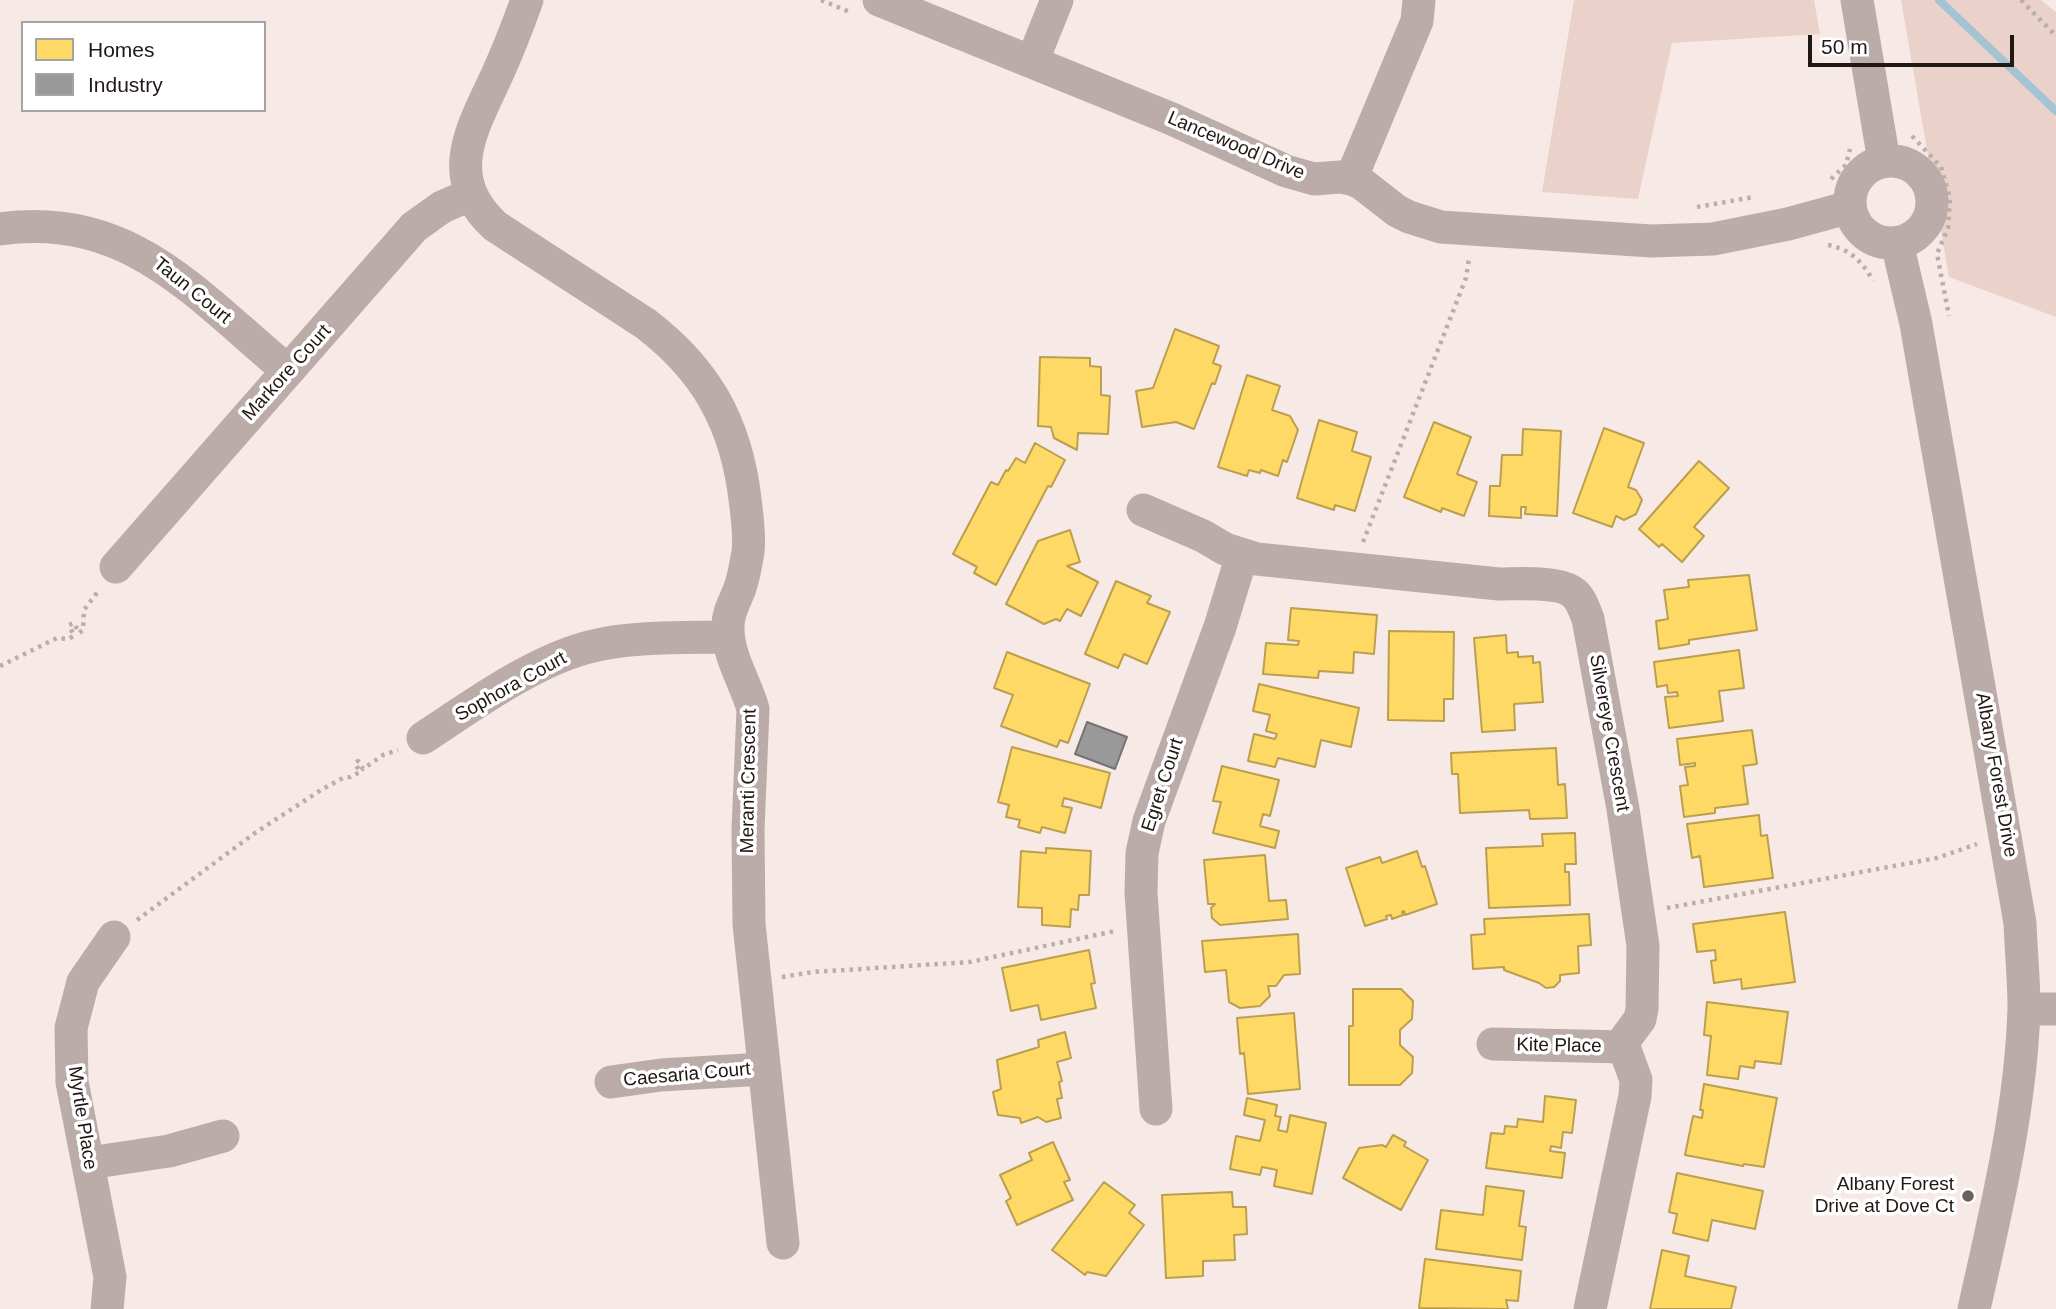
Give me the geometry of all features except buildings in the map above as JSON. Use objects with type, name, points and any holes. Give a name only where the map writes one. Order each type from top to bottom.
[{"type":"street","name":"Meranti Crescent","points":[[527,0],[470,136],[464,164],[470,195],[495,226],[646,324],[669,342],[697,372],[717,403],[739,460],[748,535],[744,575],[729,612],[728,637],[734,662],[748,692],[754,727],[749,786],[748,883],[754,982],[783,1243]]},
{"type":"street","name":"Lancewood Drive","points":[[879,0],[1172,119],[1286,171],[1314,179],[1351,179]]},
{"type":"street","points":[[1031,62],[1057,0]]},
{"type":"street","points":[[1419,0],[1417,21],[1351,179],[1361,183],[1385,204],[1409,217],[1441,227],[1651,241],[1713,239],[1788,224],[1850,207]]},
{"type":"street","points":[[1857,0],[1884,161]]},
{"type":"street","points":[[1895,160],[1915,168],[1929,185],[1932,195],[1930,217],[1924,226],[1917,235],[1897,243],[1875,241],[1866,235],[1858,227],[1850,207],[1850,196],[1858,177],[1865,169],[1884,161],[1895,160]]},
{"type":"street","name":"Markore Court","points":[[116,567],[414,227],[442,207],[470,195]]},
{"type":"street","name":"Taun Court","points":[[0,229],[33,227],[80,232],[111,240],[144,254],[188,284],[288,371]]},
{"type":"street","name":"Albany Forest Drive","points":[[1897,243],[1916,324],[1991,840],[2020,923],[2024,1009],[2015,1097],[1995,1213],[1974,1309]]},
{"type":"street","name":"Silvereye Crescent","points":[[1143,510],[1242,555],[1257,559],[1499,584],[1534,584],[1570,589],[1577,596],[1588,619],[1623,809],[1643,946],[1642,1009],[1640,1019],[1626,1038],[1624,1047]]},
{"type":"street","name":"Egret Court","points":[[1156,1109],[1141,893],[1142,853],[1149,821],[1220,627],[1242,555]]},
{"type":"street","name":"Sophora Court","points":[[422,738],[502,688],[569,653],[624,642],[728,637]]},
{"type":"street","name":"Myrtle Place","points":[[107,1309],[110,1278],[72,1082],[71,1028],[83,982],[114,937]]},
{"type":"street","points":[[2024,1009],[2056,1009]]},
{"type":"street","name":"Kite Place","points":[[1493,1044],[1624,1047]]},
{"type":"street","points":[[1590,1309],[1636,1096],[1636,1080],[1624,1047]]},
{"type":"street","name":"Caesaria Court","points":[[611,1082],[661,1075],[764,1069]]},
{"type":"street","points":[[89,1163],[169,1151],[223,1136]]},
{"type":"path","points":[[2021,0],[2056,36]]},
{"type":"path","points":[[1907,126],[1911,136],[1941,167],[1950,198],[1948,228],[1937,254],[1948,316]]},
{"type":"path","points":[[1824,181],[1832,178],[1846,165],[1850,146]]},
{"type":"path","points":[[1685,209],[1765,195]]},
{"type":"path","points":[[1357,570],[1365,537],[1466,278],[1472,230]]},
{"type":"path","points":[[1815,244],[1841,247],[1864,263],[1878,291]]},
{"type":"path","points":[[0,666],[57,638],[68,639],[74,636],[69,625],[74,623],[79,633],[83,630],[85,610],[116,567]]},
{"type":"path","points":[[114,937],[255,833],[321,790],[360,772],[355,763],[358,761],[363,769],[383,755],[422,738]]},
{"type":"path","points":[[1974,831],[1991,840]]},
{"type":"path","points":[[1978,856],[1991,840]]},
{"type":"path","points":[[1639,913],[1937,858],[1991,840]]},
{"type":"path","points":[[754,982],[813,972],[913,968],[970,962],[1110,932],[1143,928]]},
{"type":"shaded area","points":[[1574,0],[1814,0],[1820,34],[1672,43],[1638,199],[1542,192]]},
{"type":"shaded area","points":[[1901,0],[2041,0],[2056,12],[2056,317],[1949,277]]},
{"type":"waterway","points":[[1939,0],[2056,111]]},
{"type":"place","name":"Albany Forest Drive at Dove Ct","points":[[1968,1196]]}]
